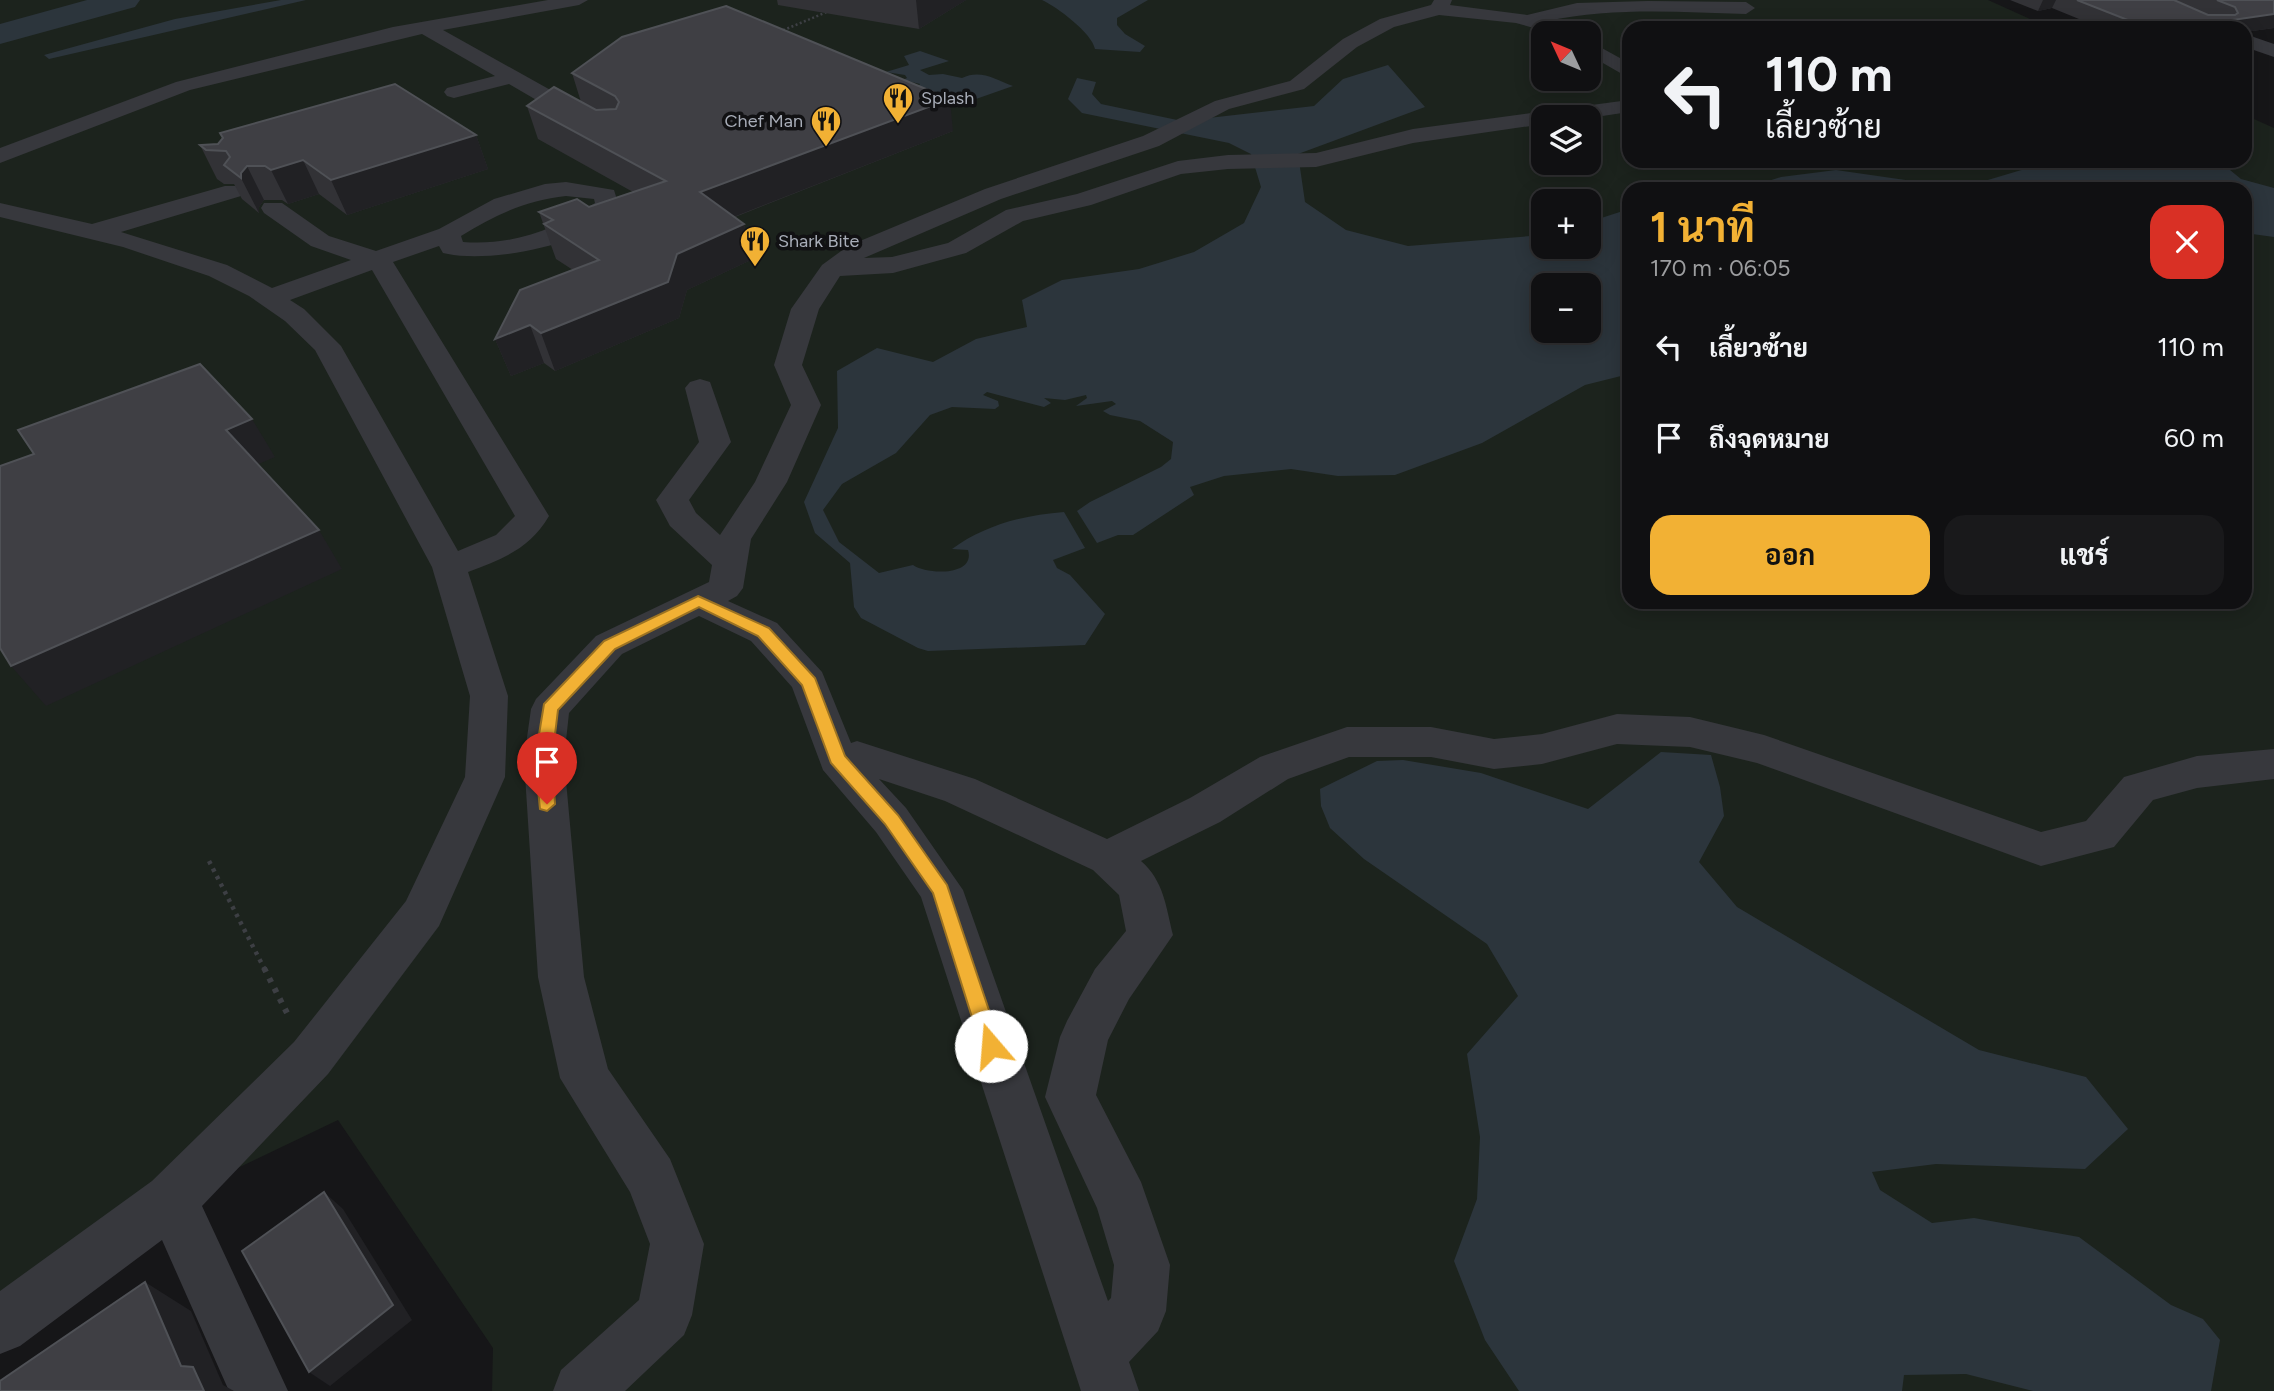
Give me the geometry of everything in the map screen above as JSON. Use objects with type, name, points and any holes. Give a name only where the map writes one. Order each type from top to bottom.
[{"type":"street","points":[[0,156],[183,86],[424,27],[579,0]]},
{"type":"street","points":[[582,1391],[664,1315],[677,1244],[651,1177],[585,1078],[561,977],[544,759],[550,709],[609,645],[725,588],[734,539],[771,482],[806,405],[788,365],[805,309],[837,266],[857,250],[993,194],[1151,142],[1222,106],[1297,85],[1350,43],[1387,23],[1441,5],[1531,22]]},
{"type":"street","points":[[1524,20],[1577,9],[1648,6],[1746,8]]},
{"type":"street","points":[[424,27],[603,130]]},
{"type":"street","points":[[450,42],[485,32]]},
{"type":"street","points":[[2252,43],[2274,51]]},
{"type":"street","points":[[1601,49],[1622,51]]},
{"type":"street","points":[[1601,55],[1622,68]]},
{"type":"street","points":[[454,92],[513,77]]},
{"type":"street","points":[[837,266],[893,265],[957,248],[1015,215],[1083,200],[1178,168],[1228,162],[1316,160],[1413,136],[1622,107]]},
{"type":"street","points":[[274,208],[320,240],[384,267],[513,246],[592,218],[607,206],[606,195],[588,188],[535,195],[473,217],[449,234],[384,267],[278,304]]},
{"type":"street","points":[[89,233],[233,191]]},
{"type":"street","points":[[0,210],[183,257],[278,304],[310,326],[327,346],[449,567],[489,696],[485,777],[423,913],[354,1007],[311,1058],[171,1200],[0,1326]]},
{"type":"street","points":[[449,234],[452,248],[473,251]]},
{"type":"street","points":[[384,267],[532,516],[527,529],[516,538],[449,567]]},
{"type":"street","points":[[700,388],[715,442],[672,500],[682,519],[730,563]]},
{"type":"street","points":[[698,601],[764,632],[809,682],[837,759],[891,820],[941,890],[1104,1372]]},
{"type":"street","points":[[1108,858],[1205,810],[1274,768],[1348,742],[1431,742],[1494,754],[1542,749],[1617,729],[1690,732],[1764,750],[2041,849],[2099,835],[2139,788],[2197,772],[2274,764]]},
{"type":"street","points":[[857,756],[960,790],[1108,858],[1139,886],[1150,935],[1112,984],[1084,1037],[1070,1097],[1122,1201],[1142,1265],[1138,1311],[1104,1372]]},
{"type":"street","points":[[171,1200],[259,1391]]},
{"type":"path","points":[[771,35],[813,16],[840,8]]},
{"type":"path","points":[[209,861],[311,1058]]},
{"type":"shaded area","points":[[0,0],[1988,0],[2034,21],[1622,21],[1622,168],[2252,168],[2252,118],[2274,128],[2274,1391],[492,1391],[493,1348],[338,1120],[171,1200],[0,1324]]},
{"type":"shaded area","points":[[281,0],[306,0],[49,59],[44,55],[175,19]]},
{"type":"shaded area","points":[[1042,0],[1148,0],[1117,18],[1117,25],[1125,34],[1145,46],[1140,52],[1095,49],[1081,28]]},
{"type":"shaded area","points":[[920,51],[949,61],[920,70],[929,75],[943,74],[962,78],[975,74],[1013,86],[956,106],[916,89],[920,84],[903,80],[907,78],[905,75],[886,72],[909,65],[904,56]]},
{"type":"shaded area","points":[[1388,65],[1425,107],[1298,154],[1305,202],[1346,230],[1408,246],[1531,236],[1531,259],[1601,259],[1601,218],[1622,211],[1622,376],[1585,385],[1482,443],[1395,475],[1338,476],[1291,469],[1224,476],[1190,487],[1194,495],[1133,535],[1118,535],[1097,543],[1077,511],[1161,467],[1171,459],[1173,442],[1140,421],[1103,411],[1116,404],[1112,401],[1076,406],[1087,398],[1086,395],[1065,400],[1044,398],[1051,403],[1044,407],[987,392],[983,395],[998,401],[999,406],[995,409],[952,407],[930,415],[896,453],[842,484],[823,510],[839,542],[879,573],[913,565],[929,571],[949,571],[965,565],[969,559],[968,550],[952,549],[978,534],[1020,519],[1064,512],[1085,548],[1053,560],[1057,568],[1070,575],[1105,614],[1085,645],[928,651],[861,618],[854,607],[850,563],[815,533],[804,502],[838,428],[837,371],[877,348],[933,362],[976,339],[1027,327],[1022,300],[1062,280],[1139,269],[1194,252],[1244,223],[1261,187],[1251,154],[1229,143],[1082,113],[1068,99],[1077,78],[1096,82],[1092,94],[1101,104],[1182,121],[1314,106],[1343,79]]},
{"type":"shaded area","points":[[2028,168],[2228,168],[2241,179],[2252,182],[1981,182]]},
{"type":"shaded area","points":[[1836,170],[1919,182],[1766,182],[1781,177]]},
{"type":"shaded area","points":[[2252,182],[2274,188],[2274,237],[2252,234]]},
{"type":"shaded area","points":[[1661,752],[1711,755],[1720,787],[1724,816],[1699,862],[1737,907],[1979,1050],[2086,1077],[2128,1129],[2085,1169],[1936,1164],[1872,1172],[1880,1190],[1932,1223],[1974,1218],[2079,1237],[2171,1305],[2203,1319],[2220,1340],[2211,1391],[2033,1391],[1966,1374],[1904,1375],[1902,1391],[1519,1391],[1485,1340],[1454,1261],[1477,1199],[1480,1137],[1467,1054],[1518,996],[1487,944],[1364,859],[1330,828],[1321,806],[1320,789],[1377,761],[1403,760],[1481,773],[1588,809]]},
{"type":"building","points":[[2077,0],[2174,0],[2208,15],[2235,15],[2238,13],[2235,7],[2217,0],[2274,0],[2274,14],[2226,21],[2130,21]]},
{"type":"building","points":[[726,6],[950,99],[700,192],[744,224],[677,254],[668,282],[541,333],[530,325],[495,339],[520,290],[599,260],[544,224],[553,220],[539,212],[577,199],[589,207],[666,181],[527,106],[554,87],[596,110],[616,109],[619,102],[615,96],[572,73],[622,37]]},
{"type":"building","points":[[395,84],[476,135],[331,180],[303,160],[271,170],[265,166],[247,166],[241,173],[241,178],[224,165],[230,157],[226,151],[206,150],[200,145],[218,144],[223,138],[220,133]]},
{"type":"building","points":[[200,364],[252,419],[226,430],[319,530],[11,666],[0,648],[0,466],[34,454],[18,430]]},
{"type":"building","points":[[324,1192],[393,1305],[309,1372],[242,1251]]},
{"type":"building","points":[[145,1282],[181,1366],[193,1367],[204,1391],[0,1391],[0,1381]]},
{"type":"waterway","points":[[0,34],[124,0]]},
{"type":"place","name":"Splash","points":[[898,125]]},
{"type":"place","name":"Chef Man","points":[[826,148]]},
{"type":"place","name":"Shark Bite","points":[[755,268]]},
{"type":"route","points":[[547,804],[544,759],[550,709],[609,645],[698,601],[764,632],[809,682],[837,759],[891,820],[941,890],[991,1046]]}]
